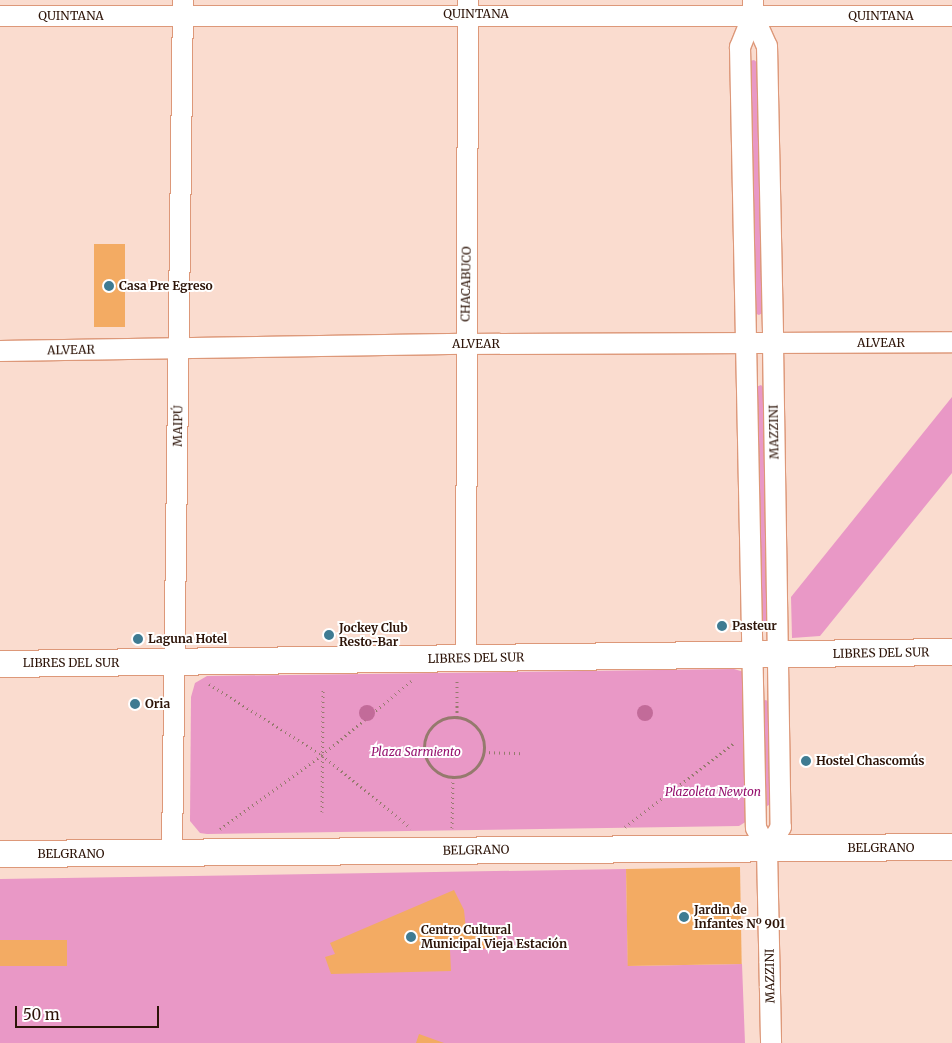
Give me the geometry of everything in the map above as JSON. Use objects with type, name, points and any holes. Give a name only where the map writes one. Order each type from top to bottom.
[{"type":"main road","name":"LIBRES DEL SUR","points":[[0,664],[952,652]]},
{"type":"main road","name":"BELGRANO","points":[[0,854],[952,848]]},
{"type":"street","name":"CHACABUCO","points":[[453,659],[465,344],[468,7]]},
{"type":"street","name":"QUINTANA","points":[[0,16],[183,8],[753,7],[952,16]]},
{"type":"street","name":"MAZZINI","points":[[753,7],[767,46],[773,344],[765,655],[754,726],[756,828],[767,849],[771,1043]]},
{"type":"street","name":"MAZZINI","points":[[753,7],[740,47],[747,344],[765,655],[781,827],[767,849]]},
{"type":"street","name":"MAIPÚ","points":[[179,853],[174,662],[183,8]]},
{"type":"street","name":"ALVEAR","points":[[0,351],[465,344],[952,342]]},
{"type":"path","points":[[453,659],[457,718]]},
{"type":"path","points":[[179,853],[322,755],[453,659]]},
{"type":"path","points":[[207,683],[322,755],[445,851]]},
{"type":"path","points":[[322,812],[323,689]]},
{"type":"path","points":[[457,718],[475,725],[484,742],[484,752],[474,769],[454,777],[439,773],[431,766],[424,748],[426,738],[438,722],[457,718]]},
{"type":"path","points":[[594,850],[707,766],[754,726]]},
{"type":"path","points":[[484,752],[522,753]]},
{"type":"path","points":[[445,851],[454,777]]},
{"type":"green space","points":[[754,60],[759,64],[764,312],[759,315],[754,313],[750,61]]},
{"type":"green space","points":[[761,385],[766,390],[770,620],[764,623],[762,622],[756,387]]},
{"type":"green space","points":[[952,397],[952,473],[820,636],[792,638],[791,597]]},
{"type":"green space","name":"Plaza Sarmiento","points":[[734,669],[744,672],[747,821],[739,826],[207,834],[200,833],[190,821],[191,697],[195,683],[207,676]]},
{"type":"green space","points":[[766,700],[771,704],[773,803],[767,806],[762,701]]},
{"type":"green space","points":[[626,869],[628,966],[742,964],[745,1043],[0,1043],[0,879]]},
{"type":"building","name":"Casa Pre Egreso","points":[[94,244],[125,244],[125,327],[94,327]]},
{"type":"building","name":"Jardin de Infantes Nº 901","points":[[740,867],[742,964],[628,966],[626,869]]},
{"type":"building","points":[[454,890],[464,910],[466,930],[497,928],[498,948],[450,950],[451,971],[331,974],[325,957],[335,954],[330,943]]},
{"type":"building","points":[[0,940],[67,940],[67,966],[0,966]]},
{"type":"building","points":[[419,1034],[444,1043],[416,1043]]},
{"type":"place","name":"Casa Pre Egreso","points":[[109,286]]},
{"type":"place","name":"Pasteur","points":[[722,626]]},
{"type":"place","name":"Jockey Club Resto-Bar","points":[[329,635]]},
{"type":"place","name":"Laguna Hotel","points":[[138,639]]},
{"type":"place","name":"Oria","points":[[135,704]]},
{"type":"place","name":"Hostel Chascomús","points":[[806,761]]},
{"type":"place","name":"Jardin de Infantes Nº 901","points":[[684,917]]},
{"type":"place","name":"Centro Cultural Municipal Vieja Estación","points":[[411,937]]},
{"type":"park label","name":"Plazoleta Newton","points":[[713,792]]}]
